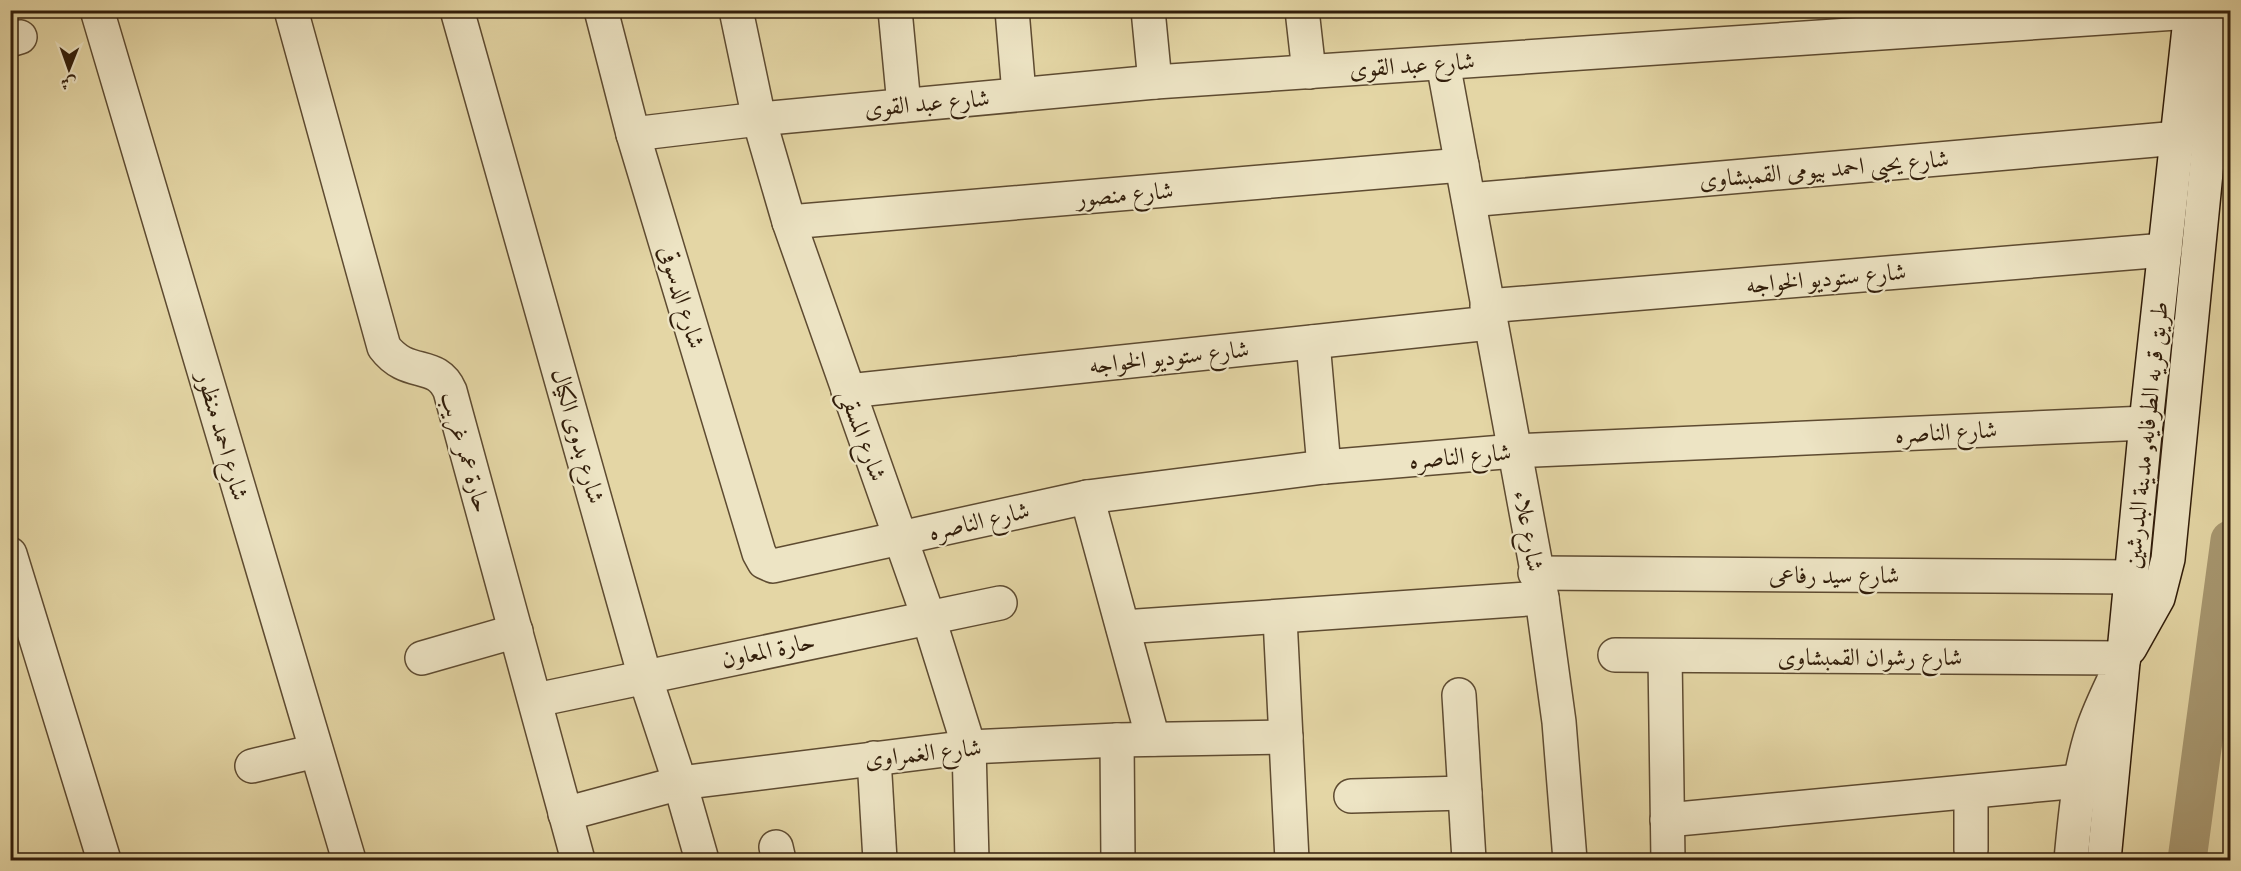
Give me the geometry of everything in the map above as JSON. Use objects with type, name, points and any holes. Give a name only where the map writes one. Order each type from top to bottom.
[{"type":"street","name":"شارع احمد منظور","points":[[97,10],[349,861]]},
{"type":"street","name":"حارة عمر غريب","points":[[291,10],[384,347],[392,358],[404,365],[436,373],[445,380],[536,700],[578,861]]},
{"type":"street","name":"شارع بدوى الكيال","points":[[457,10],[645,677],[680,783],[702,861]]},
{"type":"street","name":"شارع الدسوقى","points":[[601,10],[633,134],[759,553],[764,562],[773,566],[783,565]]},
{"type":"street","name":"شارع المسقى","points":[[736,10],[759,119],[789,222],[928,616],[969,747],[972,861]]},
{"type":"street","points":[[895,10],[904,105]]},
{"type":"street","points":[[1012,10],[1019,94]]},
{"type":"street","points":[[1148,10],[1155,82]]},
{"type":"street","points":[[1302,10],[1309,72]]},
{"type":"street","points":[[2071,861],[2080,781],[2094,727],[2124,658],[2158,598],[2168,559],[2202,11]]},
{"type":"street","name":"شارع عبد القوى","points":[[633,134],[759,119],[1155,82],[2104,14],[2202,11]]},
{"type":"street","name":"طريق قريه الطرفايه, مدينة البدرشين","points":[[2104,861],[2165,250],[2178,138],[2202,11]]},
{"type":"street","name":"شارع علاء","points":[[1443,63],[1539,585],[1559,722],[1570,861]]},
{"type":"street","name":"شارع يحيى احمد بيومى القمبشاوى","points":[[1469,200],[2178,138]]},
{"type":"street","name":"شارع منصور","points":[[789,222],[1462,165]]},
{"type":"street","name":"شارع ستوديو الخواجه","points":[[848,391],[1313,342],[1489,315],[2165,250]]},
{"type":"street","points":[[1313,342],[1324,467]]},
{"type":"street","name":"شارع الناصره","points":[[783,565],[1087,497],[1324,467],[1515,451],[2146,423]]},
{"type":"street","points":[[1087,497],[1153,739]]},
{"type":"street","points":[[10,554],[104,861]]},
{"type":"street","name":"شارع سيد رفاعى","points":[[1123,627],[1280,618],[1539,585],[2132,577]]},
{"type":"street","name":"حارة المعاون","points":[[536,700],[928,616],[1000,603]]},
{"type":"street","points":[[1280,618],[1292,861]]},
{"type":"street","points":[[422,658],[516,631]]},
{"type":"street","name":"شارع رشوان القمبشاوى","points":[[1615,655],[2124,658]]},
{"type":"street","points":[[1665,656],[1668,861]]},
{"type":"street","points":[[1459,695],[1469,861]]},
{"type":"street","name":"شارع الغمراوى","points":[[565,814],[680,783],[969,747],[1117,740],[1286,737]]},
{"type":"street","points":[[1117,740],[1118,861]]},
{"type":"street","points":[[252,766],[316,751]]},
{"type":"street","points":[[874,758],[880,861]]},
{"type":"street","points":[[1667,820],[2080,781]]},
{"type":"street","points":[[1971,792],[1971,850]]},
{"type":"street","points":[[1351,796],[1465,793]]},
{"type":"waterway","points":[[2187,860],[2230,540]]}]
